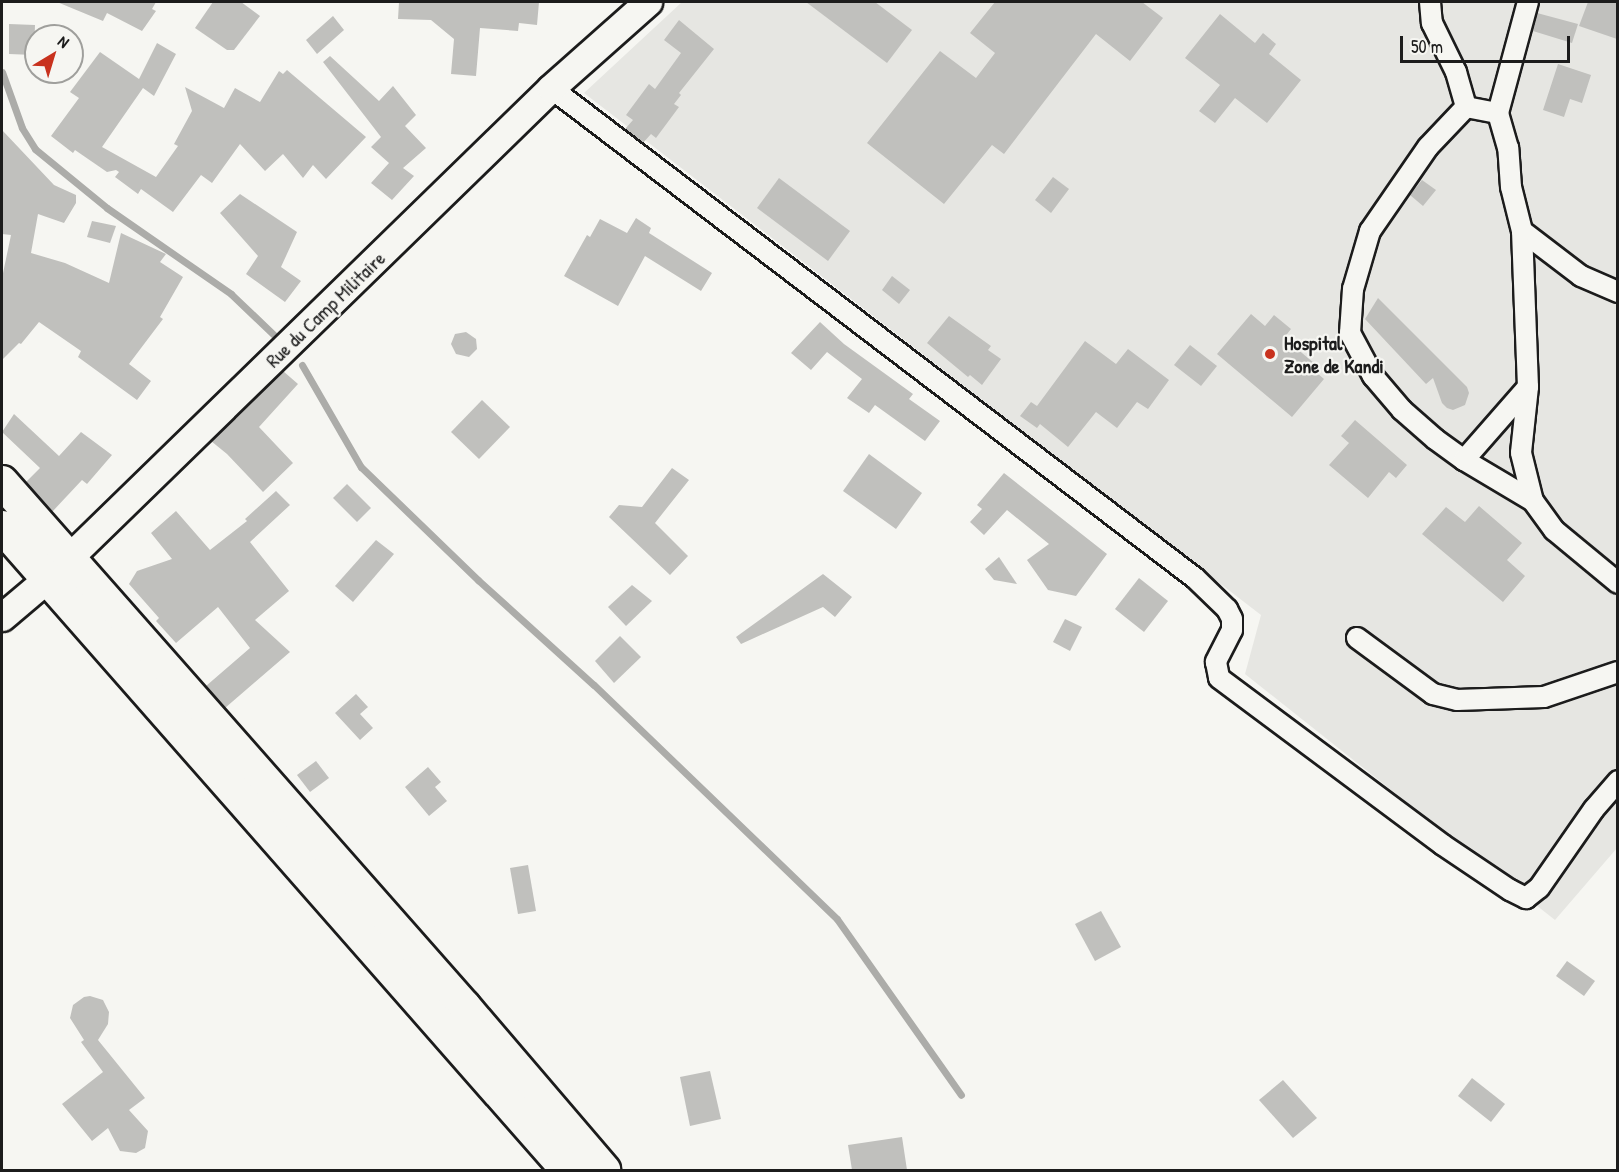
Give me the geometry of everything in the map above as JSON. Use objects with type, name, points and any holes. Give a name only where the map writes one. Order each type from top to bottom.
[{"type":"main road","points":[[2,482],[58,569],[567,1170]]},
{"type":"main road","points":[[2,526],[58,569],[464,1006],[604,1170]]},
{"type":"street","name":"Rue du Camp Militaire","points":[[2,617],[58,569],[551,88],[648,2]]},
{"type":"street","points":[[1430,2],[1432,22],[1456,72],[1466,107]]},
{"type":"street","points":[[1528,2],[1498,113],[1508,148],[1511,187],[1522,231],[1528,387],[1521,453],[1533,501],[1554,530],[1617,583]]},
{"type":"street","points":[[551,88],[1196,578],[1227,609],[1232,620],[1232,630],[1216,662],[1219,678],[1443,845],[1510,890],[1526,898],[1539,888],[1594,809],[1617,781]]},
{"type":"street","points":[[1466,107],[1498,113]]},
{"type":"street","points":[[1466,107],[1428,147],[1370,231],[1353,289],[1350,333],[1373,376],[1402,410],[1435,439],[1464,460],[1533,501]]},
{"type":"street","points":[[1522,231],[1581,276],[1617,292]]},
{"type":"street","points":[[1464,460],[1528,387]]},
{"type":"street","points":[[1357,638],[1433,694],[1457,699],[1544,697],[1617,672]]},
{"type":"shaded area","name":"Hospital Zone de Kandi","points":[[682,2],[1617,2],[1617,848],[1555,920],[1245,674],[1261,615],[584,93]]},
{"type":"building","points":[[57,2],[156,2],[152,9],[156,11],[142,31],[107,13],[103,21]]},
{"type":"building","points":[[213,2],[241,2],[260,16],[234,50],[227,50],[195,28]]},
{"type":"building","points":[[399,2],[539,2],[537,25],[519,23],[518,31],[480,28],[476,76],[451,74],[454,39],[431,20],[398,19]]},
{"type":"building","points":[[806,2],[875,2],[912,30],[887,63]]},
{"type":"building","points":[[995,2],[1142,2],[1163,18],[1130,61],[1096,34],[1004,154],[992,145],[944,204],[867,143],[940,51],[976,78],[995,53],[970,33]]},
{"type":"building","points":[[1588,2],[1617,2],[1617,39],[1579,26]]},
{"type":"building","points":[[1537,13],[1578,24],[1572,43],[1533,31]]},
{"type":"building","points":[[1220,14],[1255,43],[1263,33],[1276,44],[1269,54],[1301,80],[1267,123],[1235,98],[1215,123],[1199,111],[1220,85],[1185,58]]},
{"type":"building","points":[[333,16],[344,30],[317,54],[306,40]]},
{"type":"building","points":[[679,20],[714,49],[679,93],[681,95],[674,104],[679,107],[656,138],[651,134],[643,143],[625,129],[633,120],[626,115],[649,84],[655,89],[681,53],[664,40]]},
{"type":"building","points":[[9,24],[24,25],[24,55],[9,54]]},
{"type":"building","points":[[157,43],[176,54],[154,96],[143,88],[102,147],[156,177],[178,146],[174,144],[192,111],[185,87],[224,108],[235,88],[260,102],[279,71],[283,74],[287,70],[366,137],[326,179],[313,165],[303,178],[283,154],[265,171],[240,144],[212,183],[201,175],[173,212],[141,189],[138,194],[115,177],[119,172],[116,170],[107,172],[75,150],[73,153],[51,136],[79,98],[70,92],[76,84],[84,84],[84,73],[100,52],[139,79]]},
{"type":"building","points":[[330,56],[379,101],[393,86],[416,115],[405,126],[426,148],[403,168],[414,176],[392,200],[371,183],[389,163],[371,147],[381,137],[323,62]]},
{"type":"building","points":[[1558,64],[1591,75],[1582,103],[1570,99],[1564,117],[1543,110]]},
{"type":"building","points":[[2,130],[54,185],[76,195],[76,203],[64,223],[38,214],[31,253],[65,263],[109,283],[121,233],[166,254],[160,262],[183,277],[160,317],[163,319],[129,364],[151,381],[137,400],[78,357],[81,351],[39,322],[21,344],[19,343],[2,360],[2,278],[11,235],[2,234]]},
{"type":"building","points":[[1053,177],[1069,189],[1051,213],[1035,200]]},
{"type":"building","points":[[779,178],[850,231],[828,261],[757,208]]},
{"type":"building","points":[[1422,180],[1436,190],[1423,206],[1410,195]]},
{"type":"building","points":[[240,194],[297,232],[281,267],[301,281],[285,302],[246,274],[258,256],[220,213]]},
{"type":"building","points":[[636,218],[651,228],[649,233],[712,273],[701,291],[645,256],[618,306],[564,276],[587,235],[590,237],[600,219],[627,233]]},
{"type":"building","points":[[92,221],[116,226],[110,243],[87,237]]},
{"type":"building","points":[[892,276],[910,290],[899,304],[882,290]]},
{"type":"building","points":[[1378,298],[1467,387],[1469,393],[1465,405],[1453,410],[1447,408],[1442,403],[1433,378],[1426,384],[1365,319]]},
{"type":"building","points":[[1251,314],[1265,326],[1274,315],[1291,329],[1284,338],[1314,363],[1310,367],[1324,379],[1292,417],[1217,354]]},
{"type":"building","points":[[949,316],[991,346],[988,350],[1001,359],[982,385],[970,375],[968,377],[927,343]]},
{"type":"building","points":[[820,322],[844,344],[913,394],[909,399],[940,421],[925,441],[875,405],[869,413],[847,398],[862,379],[827,352],[811,370],[791,353]]},
{"type":"building","points":[[466,332],[476,339],[477,349],[469,357],[456,354],[451,344],[455,334]]},
{"type":"building","points":[[1085,341],[1116,364],[1128,349],[1169,380],[1148,409],[1137,402],[1117,428],[1096,412],[1068,447],[1040,424],[1037,428],[1020,416],[1031,402],[1037,406]]},
{"type":"building","points":[[1190,345],[1217,366],[1201,386],[1174,365]]},
{"type":"building","points":[[283,371],[298,384],[259,427],[293,463],[263,492],[227,454],[211,441]]},
{"type":"building","points":[[482,400],[510,427],[479,459],[451,432]]},
{"type":"building","points":[[14,414],[59,456],[81,432],[112,455],[87,484],[82,480],[52,512],[26,482],[40,468],[2,432]]},
{"type":"building","points":[[1355,420],[1407,465],[1396,478],[1389,472],[1368,498],[1329,465],[1349,443],[1341,436]]},
{"type":"building","points":[[869,454],[922,493],[896,529],[843,491]]},
{"type":"building","points":[[672,468],[689,480],[655,523],[688,556],[670,575],[609,517],[619,505],[642,507]]},
{"type":"building","points":[[1004,473],[1107,554],[1076,596],[1048,590],[1027,560],[1049,544],[1007,510],[984,535],[970,522],[982,509],[977,505]]},
{"type":"building","points":[[347,484],[371,508],[357,522],[333,498]]},
{"type":"building","points":[[276,491],[290,505],[250,542],[289,591],[255,620],[290,652],[225,708],[206,686],[250,648],[218,607],[176,643],[156,621],[159,618],[129,584],[137,571],[172,559],[151,533],[176,511],[210,550],[247,521],[245,519]]},
{"type":"building","points":[[1479,506],[1522,543],[1507,560],[1525,576],[1503,602],[1422,534],[1446,507],[1465,522]]},
{"type":"building","points":[[376,540],[394,554],[353,602],[335,586]]},
{"type":"building","points":[[999,557],[1017,584],[994,580],[985,569]]},
{"type":"building","points":[[823,574],[852,597],[835,617],[823,607],[741,644],[736,637]]},
{"type":"building","points":[[1139,578],[1168,601],[1144,632],[1115,609]]},
{"type":"building","points":[[632,585],[652,601],[626,626],[608,607]]},
{"type":"building","points":[[1065,619],[1082,627],[1070,651],[1053,642]]},
{"type":"building","points":[[620,636],[641,657],[614,683],[595,661]]},
{"type":"building","points":[[356,694],[368,707],[360,714],[373,728],[360,740],[335,713]]},
{"type":"building","points":[[316,761],[329,778],[310,792],[297,775]]},
{"type":"building","points":[[428,767],[441,782],[435,787],[447,801],[429,816],[405,787]]},
{"type":"building","points":[[528,865],[536,911],[518,914],[510,868]]},
{"type":"building","points":[[1101,911],[1121,947],[1095,961],[1075,924]]},
{"type":"building","points":[[1567,961],[1595,981],[1584,996],[1556,976]]},
{"type":"building","points":[[90,996],[103,1000],[109,1012],[108,1024],[98,1040],[145,1098],[129,1110],[148,1131],[145,1148],[136,1153],[120,1151],[108,1128],[92,1141],[62,1104],[103,1072],[81,1042],[84,1040],[70,1018],[73,1005],[84,997]]},
{"type":"building","points":[[710,1071],[721,1119],[690,1126],[680,1077]]},
{"type":"building","points":[[1472,1078],[1505,1104],[1491,1122],[1458,1096]]},
{"type":"building","points":[[1283,1080],[1317,1118],[1293,1138],[1259,1100]]},
{"type":"building","points":[[902,1137],[907,1170],[852,1170],[848,1145]]},
{"type":"waterway","points":[[2,72],[22,128],[35,149],[107,208],[231,294],[274,335]]},
{"type":"waterway","points":[[302,365],[361,467],[478,580],[594,685],[837,919],[961,1095]]},
{"type":"place","name":"Hospital Zone de Kandi","points":[[1270,354]]}]
